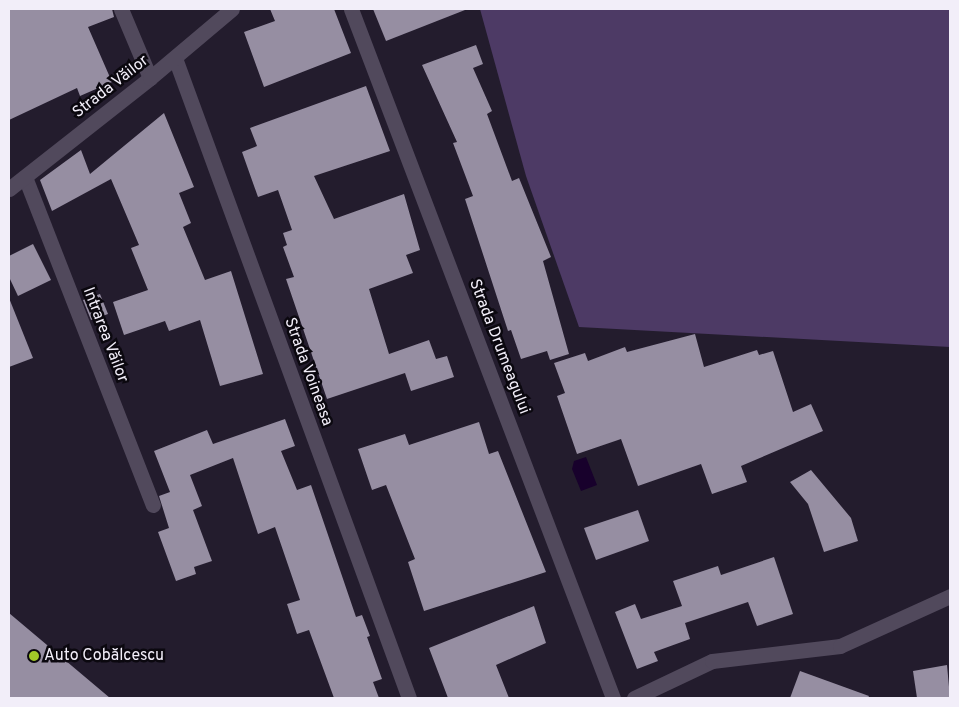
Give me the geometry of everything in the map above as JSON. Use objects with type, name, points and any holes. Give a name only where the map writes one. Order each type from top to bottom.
[{"type":"street","points":[[121,9],[150,78]]},
{"type":"street","name":"Strada Văilor","points":[[9,189],[175,58],[232,9]]},
{"type":"street","name":"Strada Drumeagului","points":[[351,9],[613,698]]},
{"type":"street","name":"Strada Voineasa","points":[[175,58],[409,698]]},
{"type":"street","name":"Intrarea Văilor","points":[[25,177],[153,505]]},
{"type":"street","points":[[634,698],[712,661],[840,646],[950,596]]},
{"type":"shaded area","points":[[480,9],[950,9],[950,347],[579,327],[526,176]]},
{"type":"shaded area","points":[[586,457],[597,485],[581,491],[572,469],[574,461]]},
{"type":"building","points":[[9,9],[112,9],[114,17],[88,27],[112,82],[80,96],[77,88],[9,120]]},
{"type":"building","points":[[270,9],[334,9],[351,53],[264,87],[244,32],[275,21]]},
{"type":"building","points":[[373,9],[465,9],[465,10],[386,41]]},
{"type":"building","points":[[476,45],[483,64],[473,68],[492,111],[487,114],[512,181],[519,178],[551,257],[543,261],[569,354],[550,360],[547,351],[521,359],[511,330],[508,331],[465,199],[473,196],[453,143],[457,142],[422,65]]},
{"type":"building","points":[[366,86],[390,151],[314,176],[334,219],[404,194],[420,250],[406,255],[413,273],[369,289],[389,354],[429,340],[436,359],[447,356],[454,377],[411,391],[405,373],[327,399],[286,279],[294,277],[283,247],[287,245],[283,233],[292,230],[278,190],[258,197],[242,152],[257,146],[250,128]]},
{"type":"building","points":[[164,113],[194,187],[179,193],[191,223],[183,227],[205,280],[231,271],[263,374],[220,386],[200,320],[169,331],[165,321],[124,335],[113,302],[148,290],[131,248],[139,245],[111,179],[52,211],[40,180],[81,150],[90,174]]},
{"type":"building","points":[[33,244],[51,280],[18,296],[9,277],[9,256]]},
{"type":"building","points":[[100,294],[108,314],[91,320],[83,300]]},
{"type":"building","points":[[9,298],[33,358],[9,367]]},
{"type":"building","points":[[695,334],[704,367],[757,350],[759,355],[773,351],[793,412],[811,404],[823,431],[741,466],[747,482],[712,494],[701,464],[638,486],[621,439],[577,454],[557,396],[565,393],[554,363],[585,353],[588,361],[625,347],[627,352]]},
{"type":"building","points":[[285,419],[295,446],[281,451],[297,490],[311,485],[356,617],[362,615],[370,636],[367,637],[382,679],[373,682],[379,698],[334,698],[309,630],[297,634],[287,604],[300,600],[275,527],[258,534],[233,458],[190,475],[202,506],[193,510],[212,561],[194,567],[196,574],[176,581],[158,532],[169,528],[159,496],[170,492],[154,451],[207,430],[213,444]]},
{"type":"building","points":[[479,422],[489,454],[498,451],[546,572],[424,611],[408,562],[415,559],[386,485],[372,490],[358,449],[405,434],[409,445]]},
{"type":"building","points":[[811,470],[851,518],[858,541],[824,552],[808,504],[790,482]]},
{"type":"building","points":[[638,510],[649,541],[596,560],[584,528]]},
{"type":"building","points":[[774,557],[793,614],[757,626],[748,602],[685,623],[690,639],[654,652],[658,661],[637,669],[615,612],[635,604],[641,619],[682,606],[673,581],[718,566],[721,575]]},
{"type":"building","points":[[534,606],[546,643],[496,665],[509,698],[448,698],[429,648]]},
{"type":"building","name":"Auto Cobălcescu","points":[[9,613],[110,698],[9,698]]},
{"type":"building","points":[[947,665],[950,698],[917,698],[913,671]]},
{"type":"building","points":[[800,671],[869,696],[868,698],[790,698]]},
{"type":"place","name":"Auto Cobălcescu","points":[[34,656]]}]
